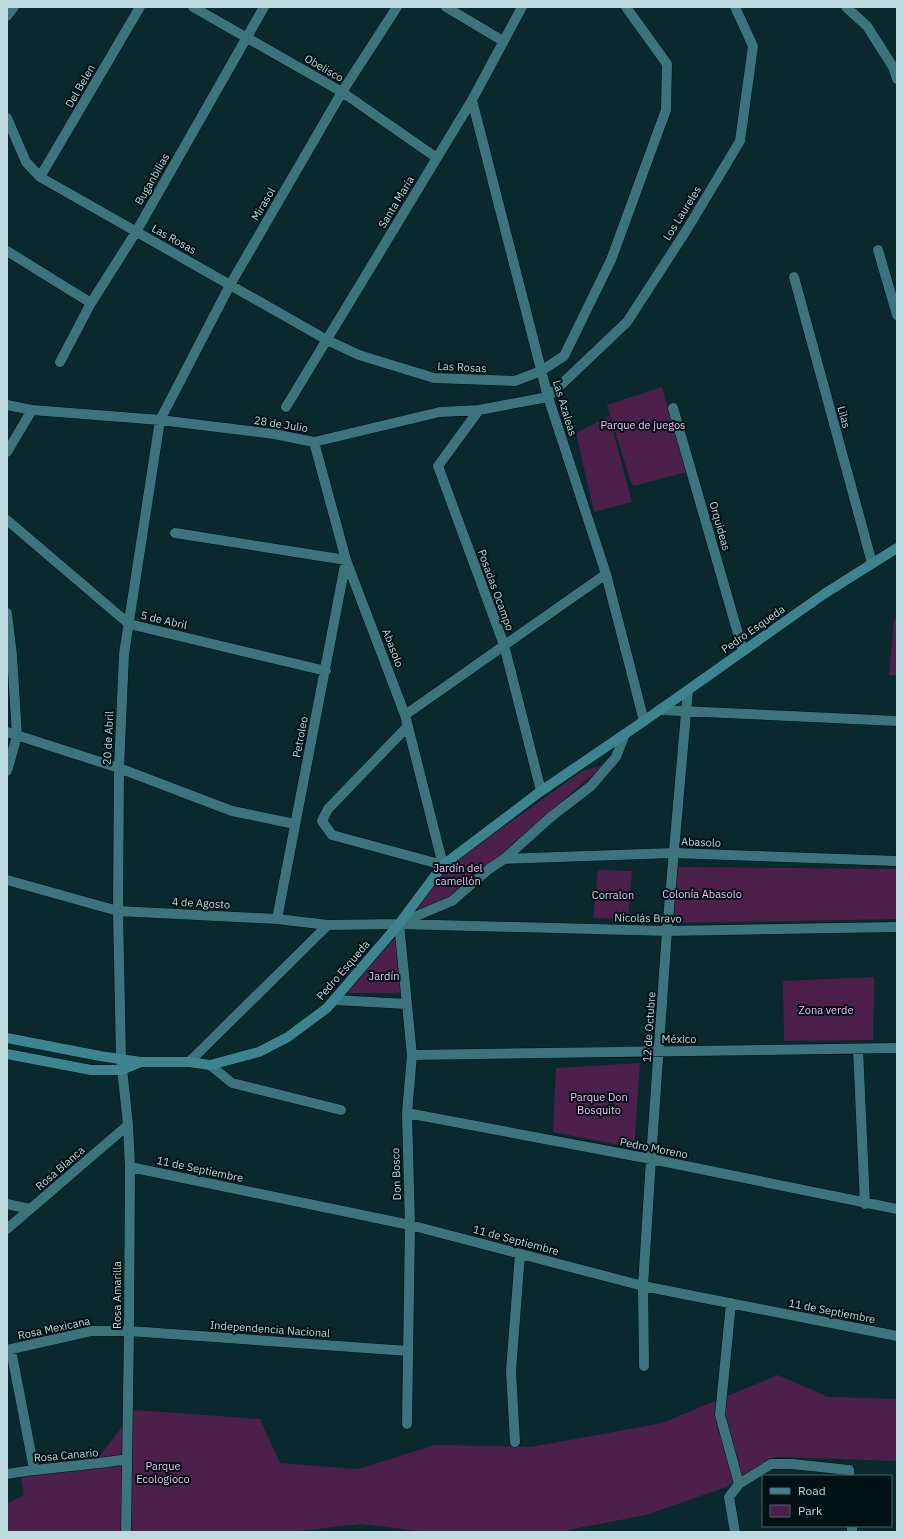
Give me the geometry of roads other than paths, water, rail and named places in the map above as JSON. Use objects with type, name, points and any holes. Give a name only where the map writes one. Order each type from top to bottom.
[{"type":"street","points":[[7,16],[14,7]]},
{"type":"street","name":"Del Belen","points":[[40,177],[140,7]]},
{"type":"street","name":"Obelisco","points":[[193,7],[342,92],[437,158]]},
{"type":"street","name":"Buganbilias","points":[[60,362],[91,303],[136,232],[264,7]]},
{"type":"street","name":"Mirasol","points":[[160,420],[230,285],[342,92],[397,7]]},
{"type":"street","points":[[446,7],[503,41]]},
{"type":"street","name":"Santa María","points":[[286,407],[472,100],[522,7]]},
{"type":"street","name":"Las Rosas","points":[[7,118],[26,162],[40,177],[327,340],[359,355],[434,378],[515,381],[542,371],[564,356],[611,260],[666,110],[667,64],[626,7]]},
{"type":"street","name":"Los Laureles","points":[[548,397],[627,322],[686,231],[740,141],[753,46],[735,7]]},
{"type":"street","points":[[846,7],[867,26],[893,66],[897,79]]},
{"type":"street","name":"Las Azaleas","points":[[472,100],[548,397],[606,574],[644,721]]},
{"type":"street","points":[[878,250],[897,315]]},
{"type":"street","points":[[7,251],[91,303]]},
{"type":"street","name":"Lilas","points":[[794,277],[872,564]]},
{"type":"street","name":"28 de Julio","points":[[7,405],[32,410],[160,420],[274,434],[314,442],[440,412],[479,410],[548,397]]},
{"type":"street","name":"Orquideas","points":[[673,408],[743,651]]},
{"type":"street","points":[[7,452],[32,410]]},
{"type":"street","name":"Posadas Ocampo","points":[[479,410],[438,466],[504,645],[541,791]]},
{"type":"street","name":"20 de Abril","points":[[121,1060],[118,911],[119,768],[124,654],[160,420]]},
{"type":"street","name":"Abasolo","points":[[314,442],[346,560],[406,720],[443,865]]},
{"type":"street","name":"5 de Abril","points":[[7,520],[129,624],[326,671]]},
{"type":"street","points":[[175,533],[346,560]]},
{"type":"street","name":"Pedro Esqueda","points":[[7,1038],[121,1060],[141,1062],[189,1062],[210,1065],[259,1052],[288,1037],[327,1008],[399,924],[443,865],[541,791],[660,710],[824,594],[897,548]]},
{"type":"street","name":"Petroleo","points":[[277,919],[326,671],[346,560]]},
{"type":"street","points":[[443,865],[332,835],[322,821],[328,809],[406,720],[504,645],[606,574]]},
{"type":"street","points":[[7,612],[12,655],[12,734],[7,771]]},
{"type":"street","name":"12 de Octubre","points":[[644,1366],[643,1286],[651,1159],[667,931],[688,690]]},
{"type":"street","points":[[660,710],[897,721]]},
{"type":"street","points":[[12,734],[119,768],[232,811],[295,824]]},
{"type":"street","name":"Pedro Esqueda","points":[[399,924],[452,901],[489,869],[504,859],[552,816],[591,786],[616,757],[625,734]]},
{"type":"street","name":"Abasolo","points":[[504,859],[674,853],[897,861]]},
{"type":"street","name":"4 de Agosto","points":[[7,880],[118,911],[277,919],[328,925],[399,924]]},
{"type":"street","name":"Nicolás Bravo","points":[[399,924],[667,931],[897,928]]},
{"type":"street","name":"Don Bosco","points":[[399,924],[412,1055],[407,1113],[410,1225],[408,1424]]},
{"type":"street","points":[[189,1062],[328,925]]},
{"type":"street","points":[[334,1000],[407,1004]]},
{"type":"street","name":"México","points":[[412,1055],[897,1048]]},
{"type":"street","points":[[858,1049],[865,1204]]},
{"type":"street","name":"Pedro Esqueda","points":[[7,1054],[91,1070],[122,1070],[141,1062]]},
{"type":"street","name":"Rosa Amarilla","points":[[121,1060],[128,1125],[130,1167],[126,1532]]},
{"type":"street","points":[[210,1065],[232,1082],[341,1110]]},
{"type":"street","name":"Pedro Moreno","points":[[407,1113],[651,1159],[897,1210]]},
{"type":"street","name":"Rosa Blanca","points":[[7,1229],[128,1125]]},
{"type":"street","name":"11 de Septiembre","points":[[130,1167],[410,1225],[643,1286],[897,1336]]},
{"type":"street","points":[[7,1204],[30,1209]]},
{"type":"street","points":[[515,1442],[512,1371],[520,1254]]},
{"type":"street","points":[[731,1303],[720,1415],[739,1484]]},
{"type":"street","name":"Rosa Mexicana","points":[[9,1350],[91,1331],[129,1331]]},
{"type":"street","name":"Independencia Nacional","points":[[129,1331],[408,1351]]},
{"type":"street","points":[[9,1350],[34,1469]]},
{"type":"street","name":"Rosa Canario","points":[[7,1474],[34,1469],[94,1465],[127,1460]]},
{"type":"street","points":[[735,1532],[729,1497],[739,1484],[771,1464],[792,1464],[849,1470],[849,1475]]},
{"type":"park label","name":"Parque de juegos","points":[[643,425]]},
{"type":"park label","name":"Jardín del camellón","points":[[458,874]]},
{"type":"park label","name":"Colonía Abasolo","points":[[702,894]]},
{"type":"park label","name":"Corralon","points":[[613,895]]},
{"type":"park label","name":"Jardín","points":[[384,976]]},
{"type":"park label","name":"Zona verde","points":[[826,1010]]},
{"type":"park label","name":"Parque Don Bosquito","points":[[599,1103]]},
{"type":"park label","name":"Parque Ecologioco","points":[[163,1472]]}]
